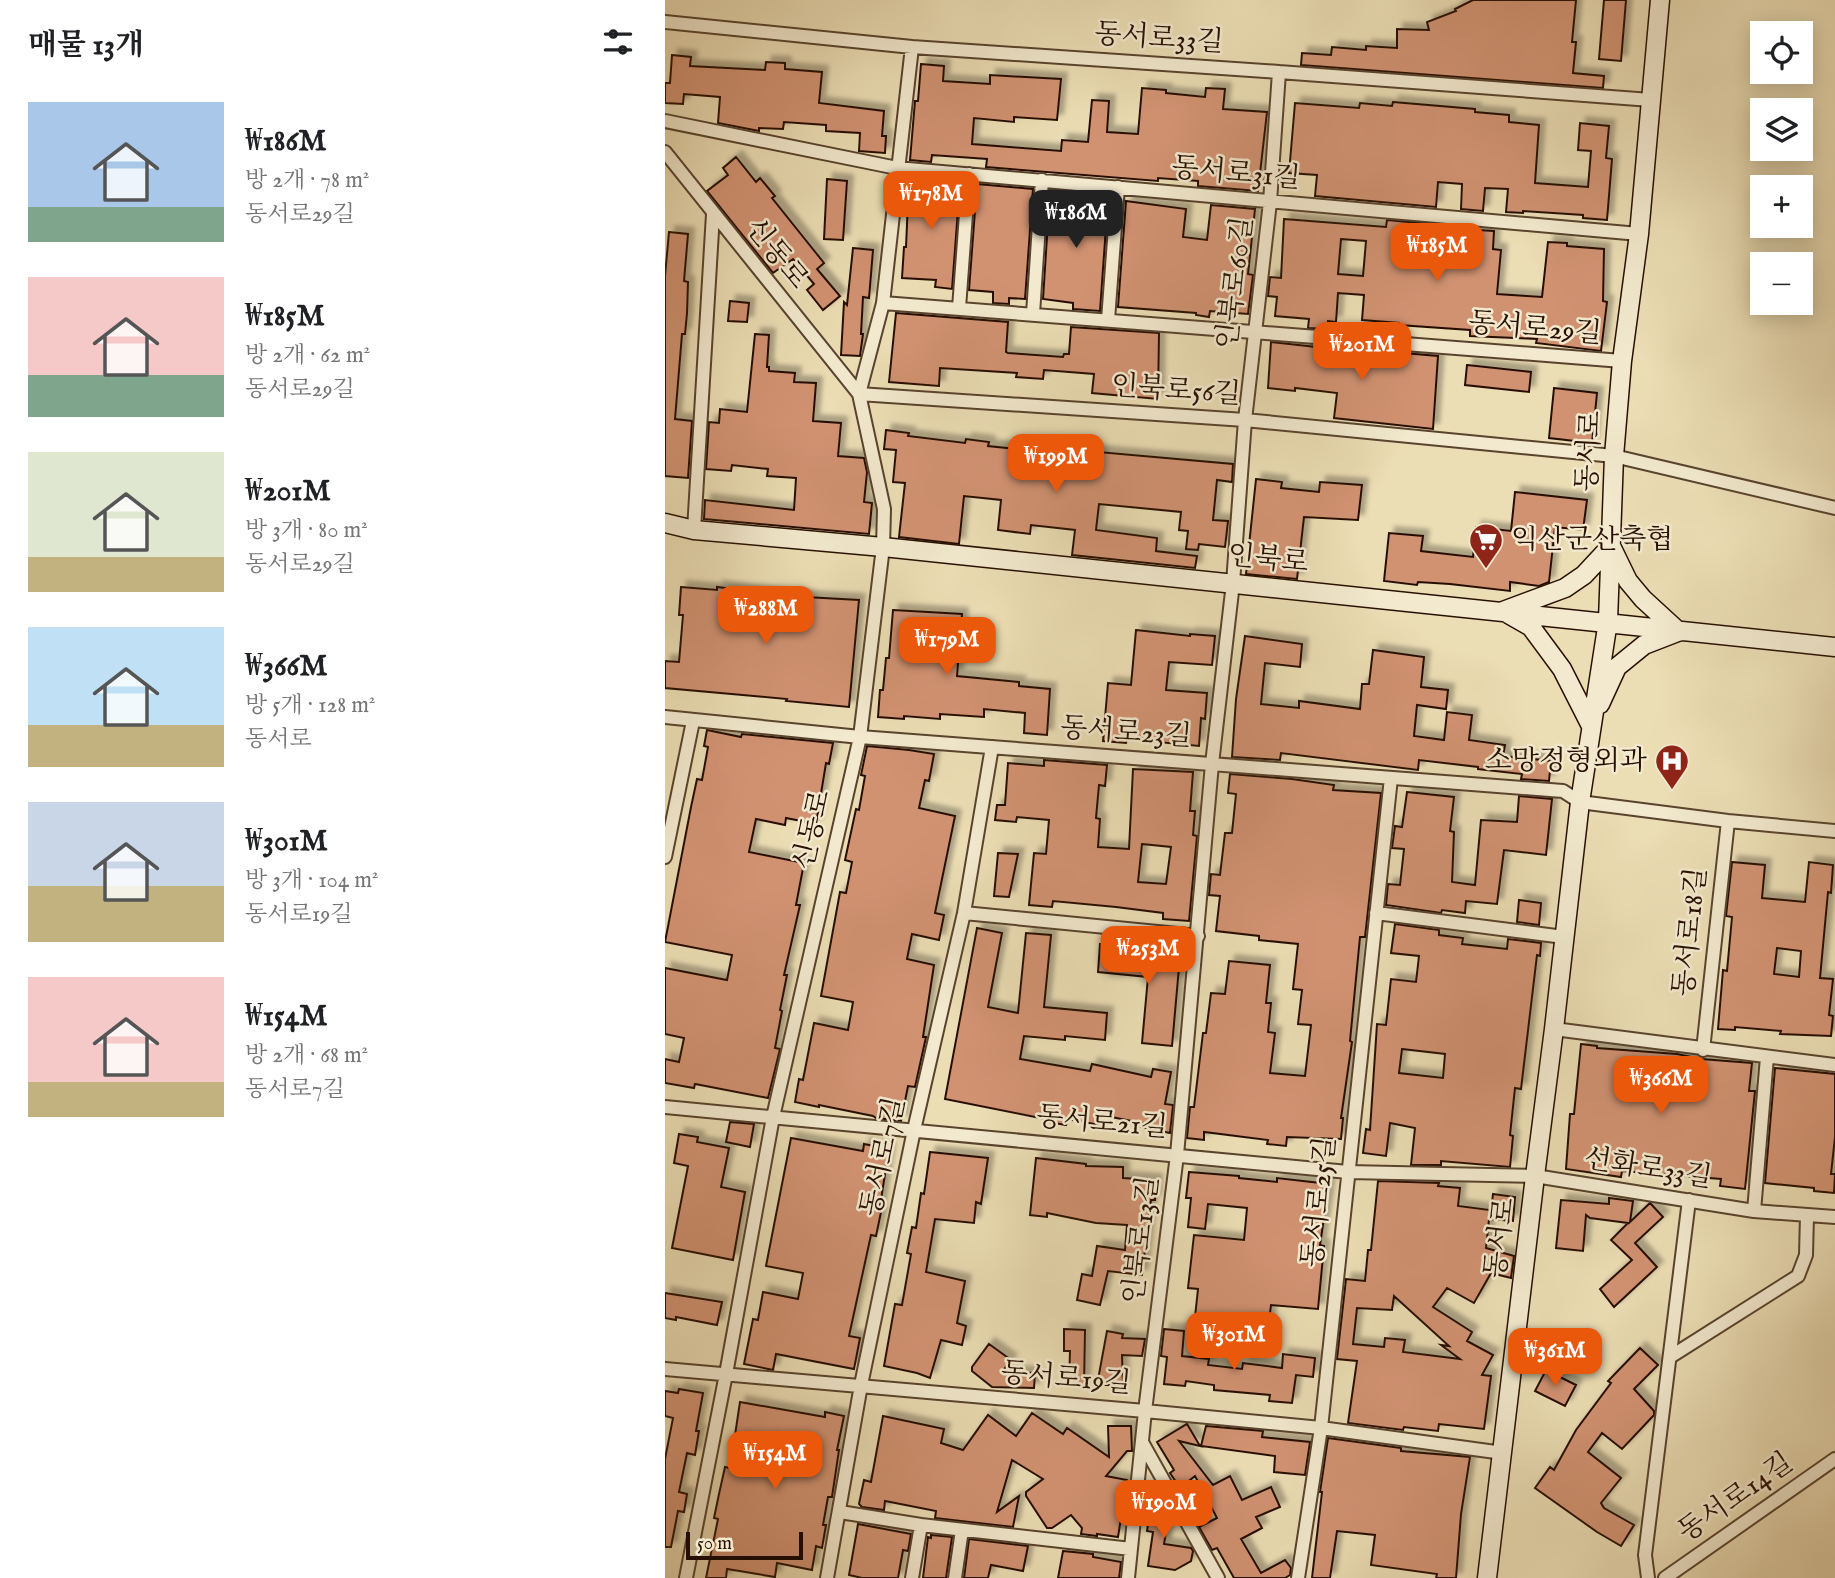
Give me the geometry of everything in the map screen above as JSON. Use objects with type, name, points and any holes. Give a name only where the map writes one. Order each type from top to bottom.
[{"type":"street","name":"동서로","points":[[1487,1578],[1555,1029],[1580,802],[1608,621],[1614,456],[1622,361],[1639,234],[1660,0]]},
{"type":"street","name":"동서로33길","points":[[665,23],[912,47],[1651,100]]},
{"type":"street","points":[[859,394],[883,303],[912,47]]},
{"type":"street","name":"인북로60길","points":[[1233,583],[1245,420],[1270,202],[1279,72]]},
{"type":"street","name":"동서로31길","points":[[665,121],[897,168],[1639,234]]},
{"type":"street","name":"신동로","points":[[665,152],[859,394],[884,509],[883,547],[860,737],[773,1117],[685,1578]]},
{"type":"street","points":[[959,308],[969,174]]},
{"type":"street","points":[[1033,314],[1042,180]]},
{"type":"street","points":[[1108,320],[1118,187]]},
{"type":"street","points":[[694,530],[713,214]]},
{"type":"street","name":"동서로29길","points":[[883,303],[1622,361]]},
{"type":"street","name":"인북로56길","points":[[859,394],[1245,420],[1614,456],[1835,508]]},
{"type":"street","name":"인북로","points":[[665,523],[694,530],[1608,621],[1679,632],[1835,647]]},
{"type":"street","points":[[1503,611],[1565,588],[1584,575],[1611,547],[1628,581],[1679,632],[1644,645],[1617,667],[1591,726]]},
{"type":"street","name":"인북로13길","points":[[1128,1578],[1145,1411],[1177,1155],[1212,764],[1233,583]]},
{"type":"street","points":[[1503,611],[1531,627],[1562,669],[1591,726]]},
{"type":"street","name":"동서로23길","points":[[665,717],[860,737],[1563,791],[1580,802]]},
{"type":"street","points":[[665,857],[693,721]]},
{"type":"street","name":"동서로7길","points":[[827,1578],[861,1385],[914,1130],[964,913],[992,747]]},
{"type":"street","name":"동서로25길","points":[[1298,1578],[1321,1428],[1391,778]]},
{"type":"street","points":[[1580,802],[1728,821],[1835,831]]},
{"type":"street","name":"동서로18길","points":[[1703,1050],[1728,821]]},
{"type":"street","points":[[964,913],[1198,936]]},
{"type":"street","points":[[1376,913],[1564,937]]},
{"type":"street","points":[[1555,1029],[1835,1065]]},
{"type":"street","points":[[1754,1210],[1767,1057]]},
{"type":"street","name":"동서로21길","points":[[665,1107],[1348,1171],[1535,1176]]},
{"type":"street","name":"선화로33길","points":[[1535,1176],[1754,1210],[1835,1217]]},
{"type":"street","points":[[1648,1578],[1645,1555],[1689,1200]]},
{"type":"street","points":[[1670,1357],[1798,1276],[1806,1255],[1807,1214]]},
{"type":"street","name":"동서로19길","points":[[665,1369],[1321,1428],[1503,1453]]},
{"type":"street","points":[[1142,1444],[1218,1578]]},
{"type":"street","name":"동서로14길","points":[[1665,1578],[1835,1459]]},
{"type":"street","points":[[840,1512],[921,1525],[1131,1549]]},
{"type":"street","points":[[912,1578],[921,1525]]},
{"type":"street","points":[[955,1578],[963,1530]]},
{"type":"building","points":[[1473,0],[1576,0],[1572,42],[1576,42],[1573,73],[1604,76],[1603,88],[1301,65],[1302,53],[1331,55],[1332,47],[1366,50],[1366,46],[1397,48],[1397,29],[1429,30],[1427,22],[1456,11],[1455,9]]},
{"type":"building","points":[[1604,0],[1626,0],[1621,61],[1599,59]]},
{"type":"building","points":[[672,55],[691,57],[690,66],[765,70],[766,62],[785,63],[785,69],[822,72],[819,103],[884,111],[882,136],[886,136],[885,153],[859,151],[860,133],[826,131],[826,125],[784,122],[783,129],[759,128],[759,131],[718,123],[720,97],[684,94],[683,104],[665,103],[665,83],[670,83]]},
{"type":"building","points":[[921,64],[944,66],[943,81],[990,84],[990,75],[1061,79],[1057,120],[1014,117],[1014,122],[974,118],[972,144],[1061,151],[1062,140],[1088,142],[1092,100],[1109,101],[1107,132],[1138,134],[1142,88],[1205,97],[1206,88],[1225,89],[1223,109],[1267,112],[1258,191],[1198,186],[1198,181],[1158,178],[1158,181],[986,167],[987,159],[932,155],[931,162],[910,160]]},
{"type":"building","points":[[1393,102],[1475,109],[1475,112],[1509,115],[1509,122],[1539,125],[1535,183],[1588,187],[1591,151],[1578,150],[1580,123],[1609,126],[1606,158],[1612,159],[1607,220],[1583,218],[1583,215],[1506,212],[1508,189],[1485,188],[1483,211],[1461,209],[1462,184],[1438,182],[1436,207],[1315,196],[1317,175],[1289,173],[1295,103],[1359,108],[1360,103],[1392,106]]},
{"type":"building","points":[[736,157],[756,182],[760,178],[775,196],[772,198],[824,263],[817,269],[840,296],[823,310],[807,290],[814,284],[793,259],[773,273],[707,191],[728,175],[723,168]]},
{"type":"building","points":[[909,178],[960,183],[952,289],[935,287],[936,280],[902,278]]},
{"type":"building","points":[[827,179],[847,181],[843,240],[824,239]]},
{"type":"building","points":[[977,184],[1033,189],[1025,299],[1009,298],[1009,304],[993,303],[993,292],[969,290]]},
{"type":"building","points":[[1050,190],[1108,199],[1100,311],[1073,309],[1073,303],[1043,299]]},
{"type":"building","points":[[1126,201],[1186,209],[1183,237],[1207,240],[1211,205],[1255,209],[1248,274],[1253,275],[1248,314],[1210,311],[1209,317],[1196,313],[1118,307]]},
{"type":"building","points":[[1284,219],[1386,227],[1387,220],[1430,224],[1430,232],[1476,235],[1477,230],[1494,231],[1493,249],[1501,250],[1497,294],[1542,297],[1548,242],[1604,249],[1603,301],[1607,302],[1601,351],[1536,343],[1537,339],[1470,336],[1470,330],[1362,320],[1364,295],[1338,293],[1336,322],[1328,321],[1327,329],[1308,328],[1309,319],[1275,316],[1277,297],[1268,296],[1270,277],[1281,278]],"holes":[[[1341,239],[1366,241],[1363,276],[1338,274]]]},
{"type":"building","points":[[669,232],[688,234],[684,281],[688,282],[687,313],[685,334],[682,334],[675,419],[692,421],[688,478],[665,476],[665,276]]},
{"type":"building","points":[[853,248],[873,250],[869,298],[863,297],[860,356],[841,355],[844,302],[847,305]]},
{"type":"building","points":[[730,301],[749,303],[747,322],[728,321]]},
{"type":"building","points":[[896,313],[1008,322],[1008,353],[1063,357],[1064,354],[1069,354],[1071,327],[1159,333],[1158,399],[1092,393],[1094,374],[1044,370],[1043,379],[1016,377],[1017,373],[940,368],[939,386],[889,382]]},
{"type":"building","points":[[755,334],[769,335],[769,371],[795,373],[794,382],[816,383],[813,421],[841,423],[838,456],[864,458],[867,472],[864,502],[872,503],[869,534],[704,519],[705,500],[794,510],[796,478],[767,476],[768,469],[732,465],[731,471],[706,469],[709,422],[719,423],[720,409],[747,412]]},
{"type":"building","points":[[1271,342],[1379,354],[1380,351],[1438,356],[1433,429],[1334,418],[1337,393],[1268,388]]},
{"type":"building","points":[[1467,365],[1531,372],[1529,392],[1465,385]]},
{"type":"building","points":[[1554,388],[1597,393],[1592,443],[1549,438]]},
{"type":"building","points":[[886,430],[909,433],[908,436],[965,443],[966,439],[989,442],[988,446],[1037,451],[1075,454],[1076,450],[1233,464],[1232,482],[1217,480],[1213,520],[1228,521],[1225,547],[1199,544],[1198,550],[1186,549],[1188,531],[1179,530],[1181,512],[1099,504],[1096,530],[1157,538],[1156,551],[1197,556],[1195,568],[1072,555],[1075,530],[1031,525],[1030,534],[998,530],[1001,500],[964,496],[959,544],[899,537],[905,483],[893,482],[896,450],[884,449]]},
{"type":"building","points":[[1256,479],[1282,482],[1281,488],[1319,492],[1320,482],[1362,485],[1358,520],[1304,517],[1297,579],[1246,574]]},
{"type":"building","points":[[1515,492],[1587,500],[1583,530],[1555,527],[1549,582],[1539,586],[1510,582],[1510,591],[1450,584],[1418,582],[1417,585],[1384,581],[1389,533],[1423,536],[1421,551],[1473,557],[1476,527],[1511,531]]},
{"type":"building","points":[[681,587],[717,590],[717,587],[787,596],[859,600],[849,707],[665,688],[665,661],[679,662],[683,615],[679,615]]},
{"type":"building","points":[[893,610],[962,614],[957,676],[1019,682],[1019,686],[1050,689],[1047,735],[1024,733],[1025,713],[984,709],[984,717],[940,714],[940,719],[878,717],[880,690],[883,690],[886,658],[889,658]]},
{"type":"building","points":[[1136,630],[1215,636],[1212,665],[1169,662],[1166,690],[1207,693],[1205,719],[1201,718],[1199,746],[1127,739],[1126,743],[1103,741],[1108,683],[1131,685]]},
{"type":"building","points":[[1245,636],[1302,644],[1300,667],[1265,663],[1261,704],[1299,708],[1299,701],[1360,709],[1362,684],[1369,684],[1373,650],[1424,657],[1421,687],[1448,690],[1446,709],[1417,705],[1414,736],[1444,740],[1447,712],[1472,715],[1469,740],[1505,745],[1503,756],[1551,761],[1549,781],[1521,779],[1522,774],[1419,760],[1418,770],[1281,753],[1280,760],[1232,757],[1236,699]]},
{"type":"building","points":[[707,730],[741,737],[742,734],[833,743],[829,764],[826,763],[816,824],[786,818],[785,825],[756,819],[749,852],[804,863],[796,905],[800,905],[784,975],[787,975],[775,1048],[780,1049],[768,1098],[695,1084],[694,1088],[665,1083],[665,1059],[679,1062],[684,1038],[665,1034],[665,968],[727,980],[732,955],[665,942],[697,779],[702,780],[708,747],[704,746]]},
{"type":"building","points":[[867,746],[934,754],[929,781],[925,780],[919,808],[955,816],[935,913],[944,915],[939,940],[912,934],[907,959],[934,965],[923,1037],[926,1037],[915,1087],[908,1086],[901,1121],[795,1102],[799,1079],[803,1080],[814,1023],[848,1030],[853,1002],[821,996],[840,892],[846,893],[852,862],[845,860],[856,809],[859,810],[865,776],[861,775]]},
{"type":"building","points":[[1044,760],[1107,765],[1105,786],[1099,785],[1096,818],[1100,819],[1098,847],[1129,849],[1133,769],[1193,772],[1190,811],[1195,811],[1193,835],[1197,836],[1189,921],[1163,919],[1163,913],[1116,907],[1053,901],[1052,907],[1029,905],[1034,853],[1046,854],[1049,820],[1017,817],[1016,822],[995,820],[997,805],[1005,805],[1008,763],[1044,766]],"holes":[[[1142,844],[1171,847],[1166,884],[1138,882]]]},
{"type":"building","points":[[1230,774],[1334,785],[1333,790],[1381,793],[1365,937],[1360,937],[1341,1139],[1287,1137],[1286,1146],[1267,1144],[1268,1140],[1204,1132],[1204,1140],[1187,1138],[1190,1107],[1194,1107],[1211,993],[1225,994],[1229,961],[1270,965],[1266,1003],[1271,1003],[1268,1032],[1275,1033],[1270,1073],[1305,1076],[1311,1025],[1298,1024],[1302,990],[1293,989],[1298,944],[1259,940],[1259,936],[1216,931],[1220,896],[1209,895],[1211,874],[1220,875],[1225,833],[1232,833],[1236,794],[1228,793]]},
{"type":"building","points":[[1407,792],[1454,797],[1450,831],[1454,832],[1452,882],[1475,885],[1481,820],[1517,822],[1519,796],[1552,799],[1546,855],[1504,850],[1497,904],[1466,901],[1465,913],[1442,910],[1441,913],[1386,905],[1388,884],[1400,885],[1404,849],[1392,848],[1395,826],[1402,827]]},
{"type":"building","points":[[998,853],[1018,854],[1009,897],[994,896]]},
{"type":"building","points":[[1732,862],[1765,865],[1762,898],[1805,902],[1809,862],[1833,865],[1820,978],[1833,979],[1829,1015],[1833,1016],[1831,1036],[1780,1034],[1781,1031],[1735,1027],[1735,1030],[1718,1029],[1723,970],[1727,971],[1732,917],[1726,916]],"holes":[[[1777,948],[1801,951],[1799,977],[1774,974]]]},
{"type":"building","points":[[1519,900],[1541,903],[1539,925],[1517,922]]},
{"type":"building","points":[[1395,924],[1439,930],[1439,935],[1463,938],[1462,944],[1507,949],[1508,939],[1541,943],[1540,956],[1537,955],[1521,1089],[1515,1088],[1510,1167],[1441,1161],[1441,1165],[1411,1165],[1415,1128],[1390,1123],[1386,1156],[1363,1153],[1366,1129],[1370,1130],[1377,1024],[1386,1025],[1391,979],[1416,982],[1419,956],[1391,953]],"holes":[[[1402,1049],[1445,1054],[1443,1078],[1399,1073]]]},
{"type":"building","points":[[977,928],[1002,933],[988,1007],[1018,1013],[1026,933],[1051,935],[1044,1007],[1107,1013],[1105,1040],[1024,1036],[1020,1059],[1090,1071],[1092,1064],[1151,1077],[1153,1069],[1171,1072],[1165,1104],[1173,1105],[1170,1133],[1141,1127],[1142,1123],[1101,1115],[1099,1125],[1068,1119],[1066,1125],[945,1099]]},
{"type":"building","points":[[1100,944],[1170,951],[1169,966],[1179,967],[1172,1046],[1142,1043],[1148,977],[1098,972]]},
{"type":"building","points":[[1581,1044],[1597,1048],[1752,1063],[1749,1091],[1755,1091],[1745,1189],[1720,1186],[1721,1179],[1622,1171],[1621,1177],[1566,1169],[1570,1114],[1574,1114]]},
{"type":"building","points":[[1775,1068],[1835,1074],[1835,1137],[1831,1174],[1835,1174],[1834,1193],[1765,1183]]},
{"type":"building","points":[[730,1122],[754,1124],[750,1147],[726,1142]]},
{"type":"building","points":[[679,1134],[698,1137],[697,1142],[729,1148],[721,1187],[745,1192],[733,1260],[672,1248],[688,1166],[674,1163]]},
{"type":"building","points":[[791,1138],[863,1151],[864,1144],[889,1149],[876,1236],[871,1235],[849,1336],[860,1338],[854,1369],[776,1354],[773,1370],[744,1364],[753,1319],[758,1320],[763,1292],[798,1299],[803,1273],[766,1266]]},
{"type":"building","points":[[930,1152],[988,1158],[981,1204],[976,1202],[974,1223],[935,1219],[926,1272],[965,1281],[957,1323],[966,1326],[962,1345],[941,1340],[930,1378],[884,1366],[895,1304],[902,1305],[911,1254],[907,1253],[912,1227],[916,1228],[921,1193],[924,1194]]},
{"type":"building","points":[[1036,1158],[1086,1166],[1123,1167],[1123,1178],[1156,1180],[1142,1275],[1108,1271],[1100,1305],[1077,1300],[1082,1274],[1092,1276],[1097,1246],[1125,1250],[1127,1225],[1096,1223],[1047,1213],[1047,1217],[1030,1215]]},
{"type":"building","points":[[1189,1172],[1277,1182],[1277,1178],[1329,1184],[1320,1245],[1324,1246],[1318,1309],[1271,1305],[1267,1336],[1219,1333],[1219,1329],[1194,1326],[1198,1289],[1188,1288],[1194,1235],[1244,1240],[1247,1208],[1208,1204],[1205,1229],[1188,1227],[1191,1198],[1186,1198]]},
{"type":"building","points":[[1378,1181],[1439,1183],[1438,1186],[1460,1188],[1458,1206],[1490,1210],[1486,1248],[1514,1256],[1511,1278],[1491,1273],[1474,1303],[1447,1288],[1433,1307],[1472,1332],[1467,1341],[1493,1355],[1482,1375],[1491,1376],[1484,1429],[1439,1424],[1438,1431],[1404,1427],[1403,1430],[1348,1423],[1357,1361],[1337,1359],[1346,1279],[1365,1281],[1368,1250],[1371,1250]],"holes":[[[1394,1296],[1449,1346],[1441,1345],[1460,1359],[1403,1352],[1405,1340],[1385,1338],[1384,1347],[1353,1344],[1357,1308],[1392,1310]]]},
{"type":"building","points":[[1493,1194],[1515,1197],[1513,1221],[1490,1219]]},
{"type":"building","points":[[1609,1198],[1633,1201],[1630,1222],[1650,1203],[1663,1217],[1635,1243],[1657,1267],[1614,1307],[1600,1289],[1632,1260],[1611,1240],[1628,1223],[1590,1218],[1586,1215],[1583,1251],[1556,1248],[1561,1200],[1609,1204]]},
{"type":"building","points":[[665,1293],[722,1302],[717,1325],[676,1317],[676,1320],[665,1318]]},
{"type":"building","points":[[1064,1329],[1085,1330],[1084,1386],[1069,1386],[1070,1351],[1064,1351]]},
{"type":"building","points":[[1164,1329],[1184,1331],[1182,1356],[1209,1359],[1208,1365],[1242,1369],[1243,1363],[1282,1368],[1283,1354],[1315,1358],[1313,1377],[1296,1375],[1292,1403],[1269,1401],[1270,1395],[1214,1390],[1214,1385],[1186,1381],[1185,1386],[1164,1384],[1167,1357],[1161,1356]]},
{"type":"building","points":[[1107,1331],[1123,1334],[1122,1338],[1145,1339],[1142,1356],[1122,1355],[1123,1385],[1097,1385]]},
{"type":"building","points":[[989,1344],[1011,1360],[1002,1372],[1035,1373],[1034,1388],[992,1387],[972,1371],[972,1367]]},
{"type":"building","points":[[1640,1348],[1658,1365],[1634,1389],[1654,1411],[1654,1415],[1622,1449],[1602,1433],[1588,1452],[1621,1478],[1601,1503],[1604,1508],[1634,1525],[1621,1546],[1535,1488],[1550,1467],[1554,1470],[1576,1430],[1611,1383],[1608,1381]]},
{"type":"building","points":[[1546,1370],[1576,1385],[1565,1406],[1535,1391]]},
{"type":"building","points":[[679,1389],[703,1393],[695,1455],[687,1453],[679,1492],[687,1494],[684,1512],[678,1511],[671,1547],[665,1547],[665,1459],[673,1418],[665,1416],[665,1391],[678,1393]]},
{"type":"building","points":[[740,1402],[825,1417],[825,1412],[844,1416],[832,1497],[828,1497],[823,1525],[826,1525],[822,1548],[816,1546],[812,1570],[777,1563],[775,1577],[727,1569],[726,1578],[706,1578],[718,1519],[714,1518],[725,1467],[730,1468]]},
{"type":"building","points":[[1032,1413],[1063,1434],[1067,1428],[1109,1457],[1108,1426],[1131,1426],[1132,1451],[1127,1451],[1106,1476],[1127,1480],[1118,1537],[1081,1534],[1082,1528],[1071,1515],[1052,1528],[1047,1528],[1026,1496],[1026,1492],[1043,1479],[1012,1460],[997,1512],[1019,1496],[1013,1527],[935,1518],[936,1511],[885,1501],[884,1510],[862,1507],[859,1504],[864,1480],[871,1482],[883,1416],[944,1429],[941,1443],[963,1450],[988,1415],[1016,1436]]},
{"type":"building","points":[[1187,1424],[1200,1446],[1179,1441],[1213,1485],[1230,1476],[1242,1500],[1271,1487],[1280,1507],[1256,1517],[1262,1528],[1241,1539],[1261,1573],[1285,1560],[1291,1568],[1290,1575],[1285,1578],[1234,1578],[1217,1548],[1212,1550],[1199,1527],[1217,1518],[1195,1476],[1180,1488],[1170,1473],[1174,1470],[1157,1442]]},
{"type":"building","points":[[1206,1426],[1263,1431],[1262,1437],[1310,1442],[1305,1475],[1274,1472],[1275,1456],[1201,1446]]},
{"type":"building","points":[[1328,1438],[1401,1448],[1401,1451],[1470,1457],[1461,1514],[1456,1578],[1436,1578],[1437,1574],[1371,1565],[1375,1535],[1337,1531],[1330,1578],[1312,1578]]},
{"type":"building","points":[[1152,1496],[1163,1498],[1166,1503],[1164,1515],[1169,1515],[1164,1544],[1191,1548],[1193,1551],[1191,1561],[1175,1570],[1148,1566],[1153,1532],[1147,1531]]},
{"type":"building","points":[[858,1524],[911,1534],[908,1551],[903,1550],[898,1578],[862,1578],[849,1575]]},
{"type":"building","points":[[931,1535],[952,1537],[946,1578],[923,1578],[928,1537],[931,1538]]},
{"type":"building","points":[[969,1539],[1028,1546],[1023,1571],[991,1565],[988,1578],[964,1578]]},
{"type":"building","points":[[1063,1551],[1093,1554],[1093,1557],[1121,1562],[1119,1578],[1058,1578]]},
{"type":"place","name":"익산군산축협","points":[[1486,570]]},
{"type":"place","name":"소망정형외과","points":[[1672,791]]}]
